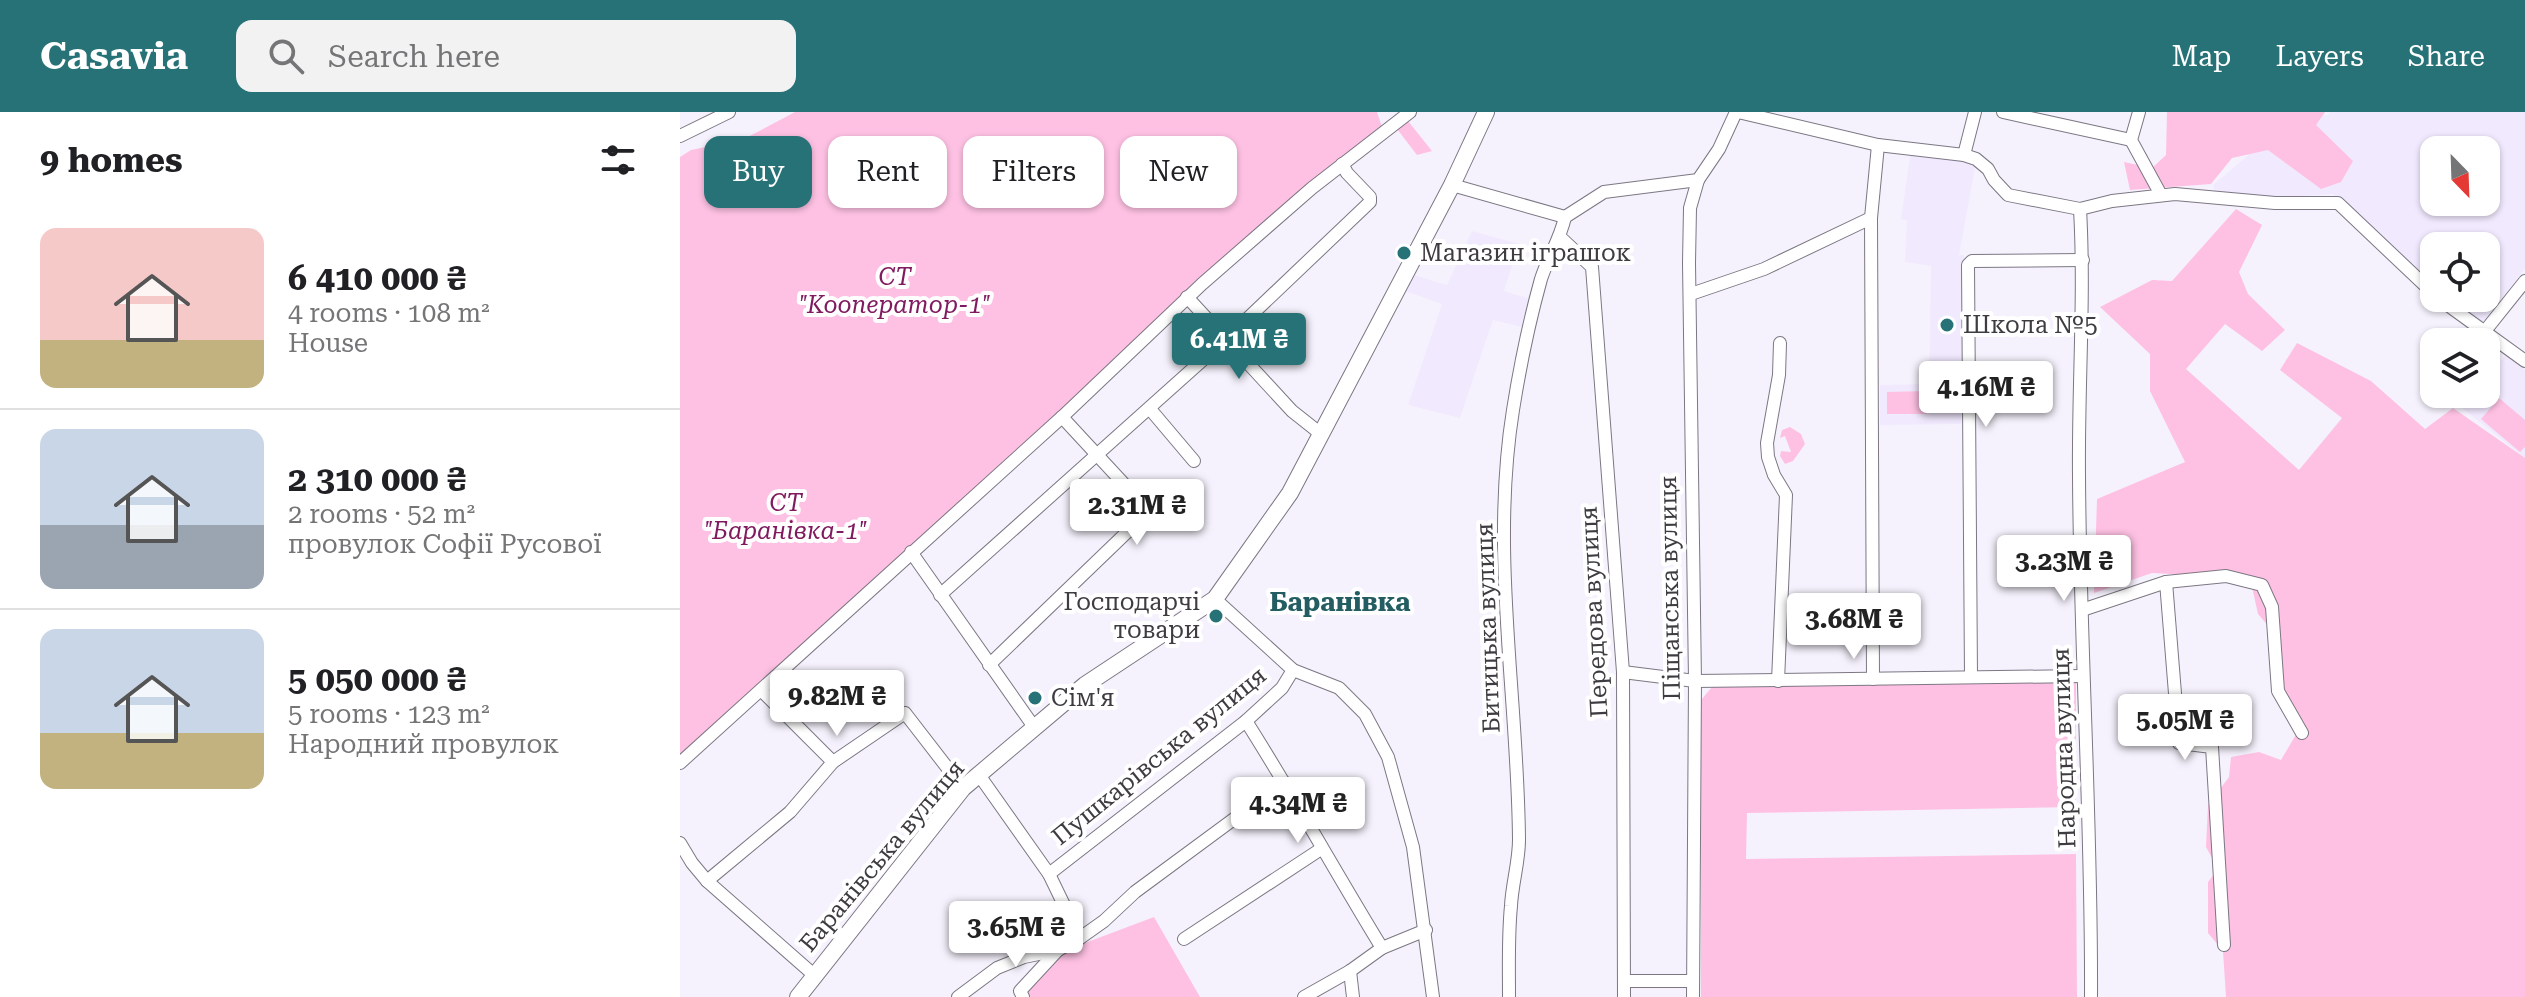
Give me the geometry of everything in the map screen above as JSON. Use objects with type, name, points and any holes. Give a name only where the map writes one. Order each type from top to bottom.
[{"type":"main road","name":"Баранівська вулиця","points":[[798,997],[963,788],[1034,727],[1123,658],[1215,599],[1290,493],[1452,185],[1486,112]]},
{"type":"street","points":[[680,136],[729,112]]},
{"type":"street","points":[[680,763],[1062,417],[1187,297],[1342,164],[1410,112]]},
{"type":"street","points":[[1452,185],[1565,217],[1604,192],[1698,180],[1719,149],[1737,112],[1878,145],[1964,155],[1976,159],[1988,169],[2008,195],[2080,209],[2161,195],[2275,203],[2338,203],[2420,281]]},
{"type":"street","points":[[1964,155],[1975,112]]},
{"type":"street","points":[[2003,112],[2131,140]]},
{"type":"street","points":[[2139,112],[2131,140],[2161,195]]},
{"type":"street","points":[[1873,679],[1871,218],[1878,145]]},
{"type":"street","points":[[940,595],[1098,457],[1370,202],[1370,197],[1342,164]]},
{"type":"street","name":"Піщанська вулиця","points":[[1693,997],[1695,681],[1689,412],[1690,208],[1698,180]]},
{"type":"street","name":"Народна вулиця","points":[[2080,209],[2083,260],[2079,477],[2091,997]]},
{"type":"street","name":"Битицька вулиця","points":[[1509,997],[1511,905],[1519,843],[1514,715],[1504,599],[1505,502],[1512,412],[1530,320],[1543,275],[1561,238],[1565,217]]},
{"type":"street","points":[[1691,294],[1764,269],[1871,218]]},
{"type":"street","name":"Передова вулиця","points":[[1561,238],[1592,267],[1623,672],[1624,997]]},
{"type":"street","points":[[1971,676],[1968,265],[1972,261],[2083,260]]},
{"type":"street","points":[[2487,328],[2525,281]]},
{"type":"street","points":[[1187,297],[1292,411],[1321,434]]},
{"type":"street","points":[[2458,312],[2481,328]]},
{"type":"street","points":[[2500,342],[2525,361]]},
{"type":"street","points":[[1778,681],[1786,495],[1774,475],[1767,443],[1779,375],[1780,343]]},
{"type":"street","points":[[1150,409],[1194,461]]},
{"type":"street","points":[[989,665],[1149,511],[1062,417]]},
{"type":"street","points":[[911,552],[1034,727]]},
{"type":"street","points":[[2082,610],[2166,582],[2226,576],[2262,585],[2272,607],[2278,691],[2302,733]]},
{"type":"street","points":[[2166,582],[2179,743],[2212,747],[2224,945]]},
{"type":"street","points":[[1215,599],[1293,670],[1339,688],[1365,714],[1388,757],[1413,847],[1433,997]]},
{"type":"street","name":"Пушкарівська вулиця","points":[[1049,874],[1148,794],[1246,721],[1282,688],[1293,670]]},
{"type":"street","points":[[1623,672],[1695,681],[2082,676]]},
{"type":"street","points":[[761,690],[833,762]]},
{"type":"street","points":[[707,881],[790,812],[833,762],[905,713],[963,788]]},
{"type":"street","points":[[1246,721],[1382,948]]},
{"type":"street","points":[[979,775],[1049,874],[1080,938]]},
{"type":"street","points":[[958,997],[997,968],[1024,957],[1058,950],[1080,938],[1135,892],[1284,782]]},
{"type":"street","points":[[680,843],[707,881],[814,975]]},
{"type":"street","points":[[1184,939],[1321,849]]},
{"type":"street","points":[[1304,997],[1350,971],[1382,948],[1426,930]]},
{"type":"street","points":[[1023,997],[1020,991],[1058,950]]},
{"type":"street","points":[[1350,971],[1353,997]]},
{"type":"street","points":[[1624,981],[1693,981]]},
{"type":"shaded area","points":[[2319,112],[2327,116],[2330,112],[2525,112],[2525,268],[2500,301],[2500,232],[2420,232],[2420,272],[2333,194],[2275,198],[2216,194],[2213,185],[2258,147]]},
{"type":"shaded area","name":"Школа №5","points":[[1911,150],[1976,162],[1959,255],[1964,255],[1961,424],[1880,425],[1880,385],[1929,384],[1931,266],[1905,262],[1907,221],[1901,219]]},
{"type":"shaded area","points":[[1472,231],[1519,244],[1504,291],[1530,299],[1526,328],[1493,320],[1460,418],[1408,405],[1442,304],[1402,290],[1411,274],[1447,285]]},
{"type":"shaded area","points":[[2467,312],[2491,312],[2482,324]]},
{"type":"shaded area","points":[[2506,355],[2525,370],[2525,458],[2462,408],[2500,408],[2500,362]]},
{"type":"green space","points":[[795,112],[1377,112],[1383,130],[680,763],[680,157],[704,147],[704,208],[812,208],[812,136],[750,136]]},
{"type":"green space","points":[[2167,112],[2325,112],[2316,125],[2353,161],[2341,182],[2321,189],[2268,150],[2232,158],[2211,184],[2130,190],[2124,162],[2152,168],[2166,155]]},
{"type":"green space","points":[[1408,121],[1432,151],[1417,155],[1397,129]]},
{"type":"green space","points":[[2236,209],[2262,225],[2239,272],[2248,294],[2285,330],[2262,351],[2225,324],[2186,369],[2299,470],[2342,418],[2280,370],[2297,343],[2371,381],[2425,429],[2453,408],[2525,458],[2525,997],[2226,997],[2223,951],[2208,933],[2208,882],[2218,869],[2206,847],[2208,805],[2229,777],[2231,757],[2259,752],[2281,760],[2301,726],[2280,689],[2276,635],[2258,614],[2250,578],[2152,573],[2094,593],[2097,499],[2185,462],[2150,391],[2150,354],[2100,307],[2152,280],[2172,281]]},
{"type":"green space","points":[[1927,391],[1927,414],[1887,414],[1887,392]]},
{"type":"green space","points":[[2500,399],[2525,420],[2525,447],[2520,452],[2481,419],[2490,408],[2500,408]]},
{"type":"green space","points":[[1790,427],[1801,434],[1805,444],[1793,461],[1785,464],[1780,456],[1781,451],[1791,452],[1785,436],[1780,438],[1782,430]]},
{"type":"green space","points":[[2076,682],[2076,807],[1747,813],[1746,859],[2076,854],[2077,997],[1701,997],[1701,700],[1712,687]]},
{"type":"green space","points":[[1154,917],[1200,997],[1029,997],[1025,992],[1061,952]]},
{"type":"place","name":"Магазин іграшок","points":[[1404,253]]},
{"type":"place","name":"Школа №5","points":[[1947,325]]},
{"type":"place","name":"Господарчі товари","points":[[1216,616]]},
{"type":"place","name":"Сім'я","points":[[1035,698]]},
{"type":"district","name":"Баранівка","points":[[1340,602]]},
{"type":"park label","name":"СТ \"Кооператор-1\"","points":[[895,291]]},
{"type":"park label","name":"СТ \"Баранівка-1\"","points":[[786,517]]}]
